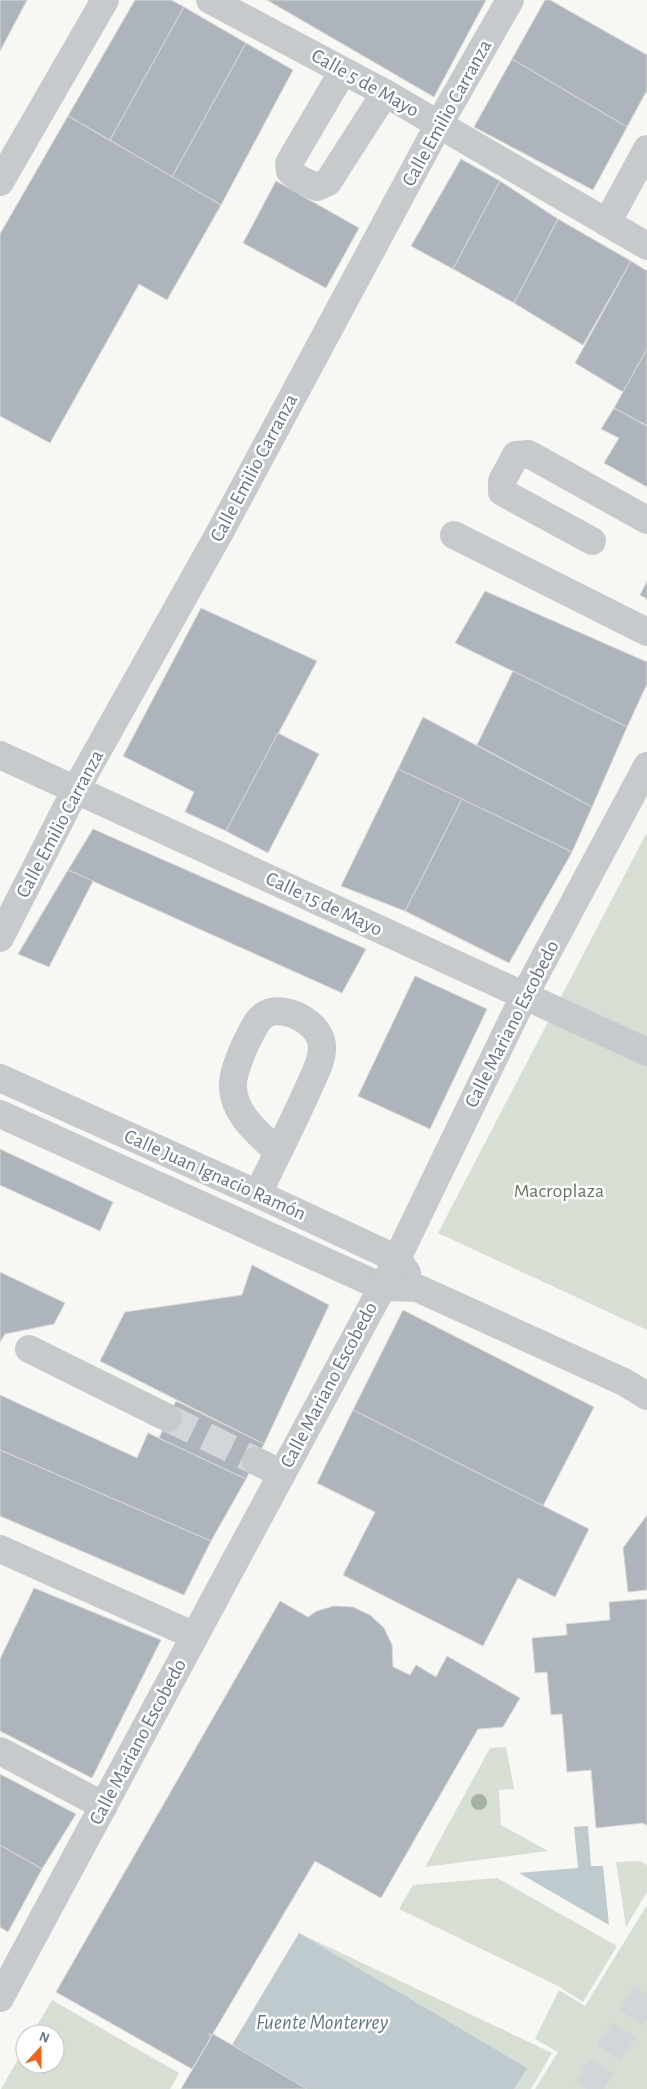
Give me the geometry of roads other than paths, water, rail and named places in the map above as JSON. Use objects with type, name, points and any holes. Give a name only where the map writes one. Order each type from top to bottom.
[{"type":"street","points":[[0,182],[105,0]]},
{"type":"street","name":"Calle 5 de Mayo","points":[[210,0],[385,93],[647,246]]},
{"type":"street","name":"Calle Emilio Carranza","points":[[0,938],[76,789],[220,532],[439,124],[510,0]]},
{"type":"street","points":[[343,71],[289,163],[290,171],[299,179],[316,186],[328,182],[385,93]]},
{"type":"street","points":[[607,223],[647,149]]},
{"type":"street","points":[[592,541],[502,492],[502,481],[516,455],[528,454],[647,520]]},
{"type":"street","points":[[454,535],[647,632]]},
{"type":"street","name":"Calle 15 de Mayo","points":[[0,756],[76,789],[647,1052]]},
{"type":"street","name":"Calle Mariano Escobedo","points":[[0,1998],[397,1259],[524,996],[647,766]]},
{"type":"street","points":[[258,1194],[278,1152],[320,1060],[323,1047],[318,1035],[306,1021],[294,1014],[278,1010],[264,1015],[252,1031],[234,1076],[232,1086],[235,1098],[244,1116],[256,1132],[278,1152]]},
{"type":"street","name":"Calle Juan Ignacio Ramón","points":[[0,1078],[397,1259]]},
{"type":"street","name":"Calle Juan Ignacio Ramón","points":[[0,1114],[382,1287],[417,1288],[624,1382],[647,1396]]},
{"type":"street","points":[[397,1259],[417,1288]]},
{"type":"street","points":[[29,1348],[168,1418]]},
{"type":"street","points":[[256,1461],[282,1474]]},
{"type":"street","points":[[2,1556],[195,1636]]},
{"type":"street","points":[[0,1751],[104,1806]]},
{"type":"water","points":[[588,1826],[591,1866],[603,1866],[609,1925],[519,1873],[578,1868],[574,1827]]},
{"type":"water","name":"Fuente Monterrey","points":[[299,1933],[527,2068],[514,2089],[307,2089],[232,2045]]},
{"type":"tunnel","points":[[168,1418],[256,1461]]},
{"type":"tunnel","points":[[587,2089],[647,1993]]},
{"type":"park label","name":"Macroplaza","points":[[559,1191]]}]
